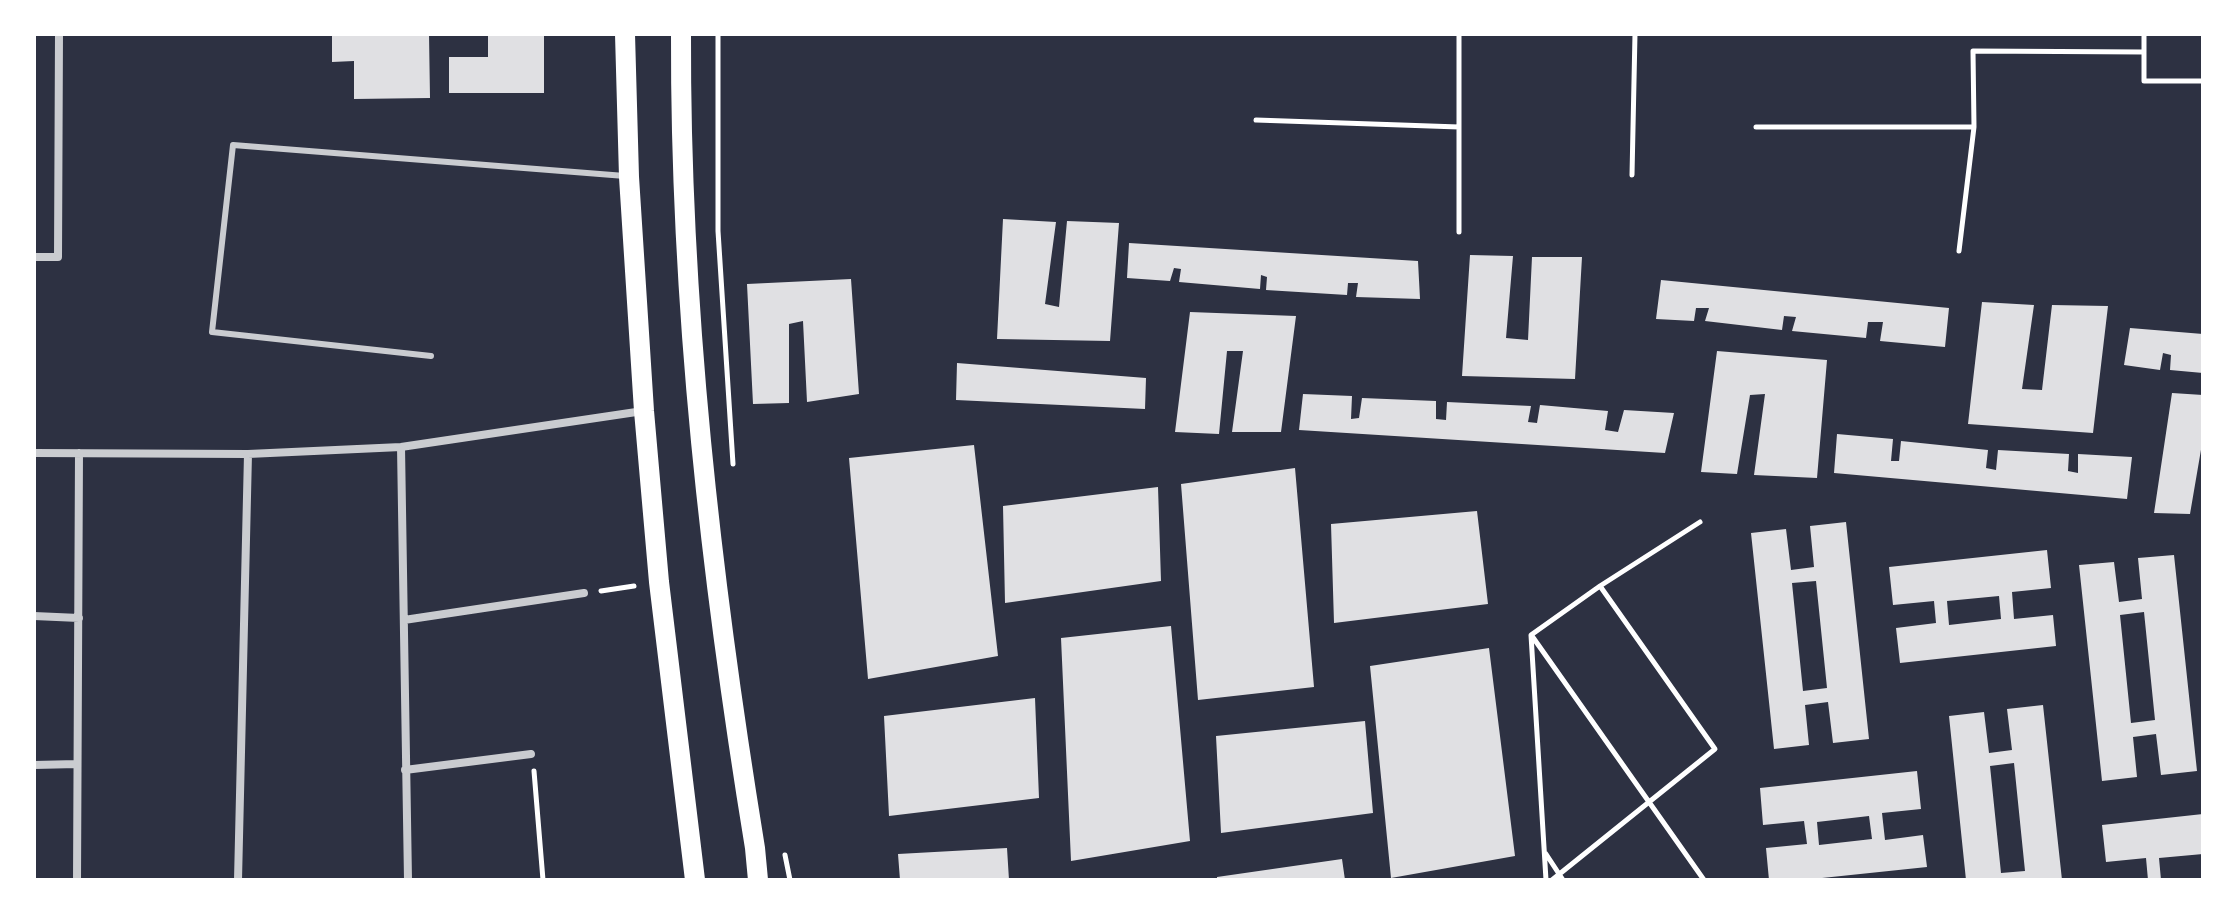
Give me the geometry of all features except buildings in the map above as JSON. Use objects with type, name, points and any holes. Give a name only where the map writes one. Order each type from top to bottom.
[{"type":"main road","points":[[625,34],[629,177],[644,411],[659,582],[695,880]]},
{"type":"main road","points":[[681,34],[687,244],[704,477],[720,617],[758,880]]},
{"type":"street","points":[[34,257],[58,257],[59,34]]},
{"type":"street","points":[[34,453],[248,454],[401,447],[644,411]]},
{"type":"street","points":[[401,447],[408,880]]},
{"type":"street","points":[[77,880],[79,453]]},
{"type":"street","points":[[238,880],[248,454]]},
{"type":"street","points":[[404,620],[584,593]]},
{"type":"street","points":[[34,616],[79,618]]},
{"type":"street","points":[[405,770],[531,754]]},
{"type":"street","points":[[34,765],[77,764]]},
{"type":"lane","points":[[431,356],[212,332],[233,145],[629,177]]},
{"type":"path","points":[[718,34],[718,231],[726,385],[735,477]]},
{"type":"path","points":[[1459,34],[1459,232]]},
{"type":"path","points":[[1632,175],[1635,34]]},
{"type":"path","points":[[2144,34],[2144,81],[2203,81]]},
{"type":"path","points":[[1959,251],[1974,127],[1973,51],[2144,52]]},
{"type":"path","points":[[1256,120],[1459,127]]},
{"type":"path","points":[[1756,127],[1974,127]]},
{"type":"path","points":[[1531,635],[1700,522]]},
{"type":"path","points":[[584,593],[659,582]]},
{"type":"path","points":[[1552,880],[1561,877],[1715,749],[1600,586]]},
{"type":"path","points":[[1531,635],[1704,880]]},
{"type":"path","points":[[1531,635],[1546,880]]},
{"type":"path","points":[[531,754],[543,880]]},
{"type":"path","points":[[783,845],[790,880]]},
{"type":"path","points":[[1544,852],[1561,877]]}]
